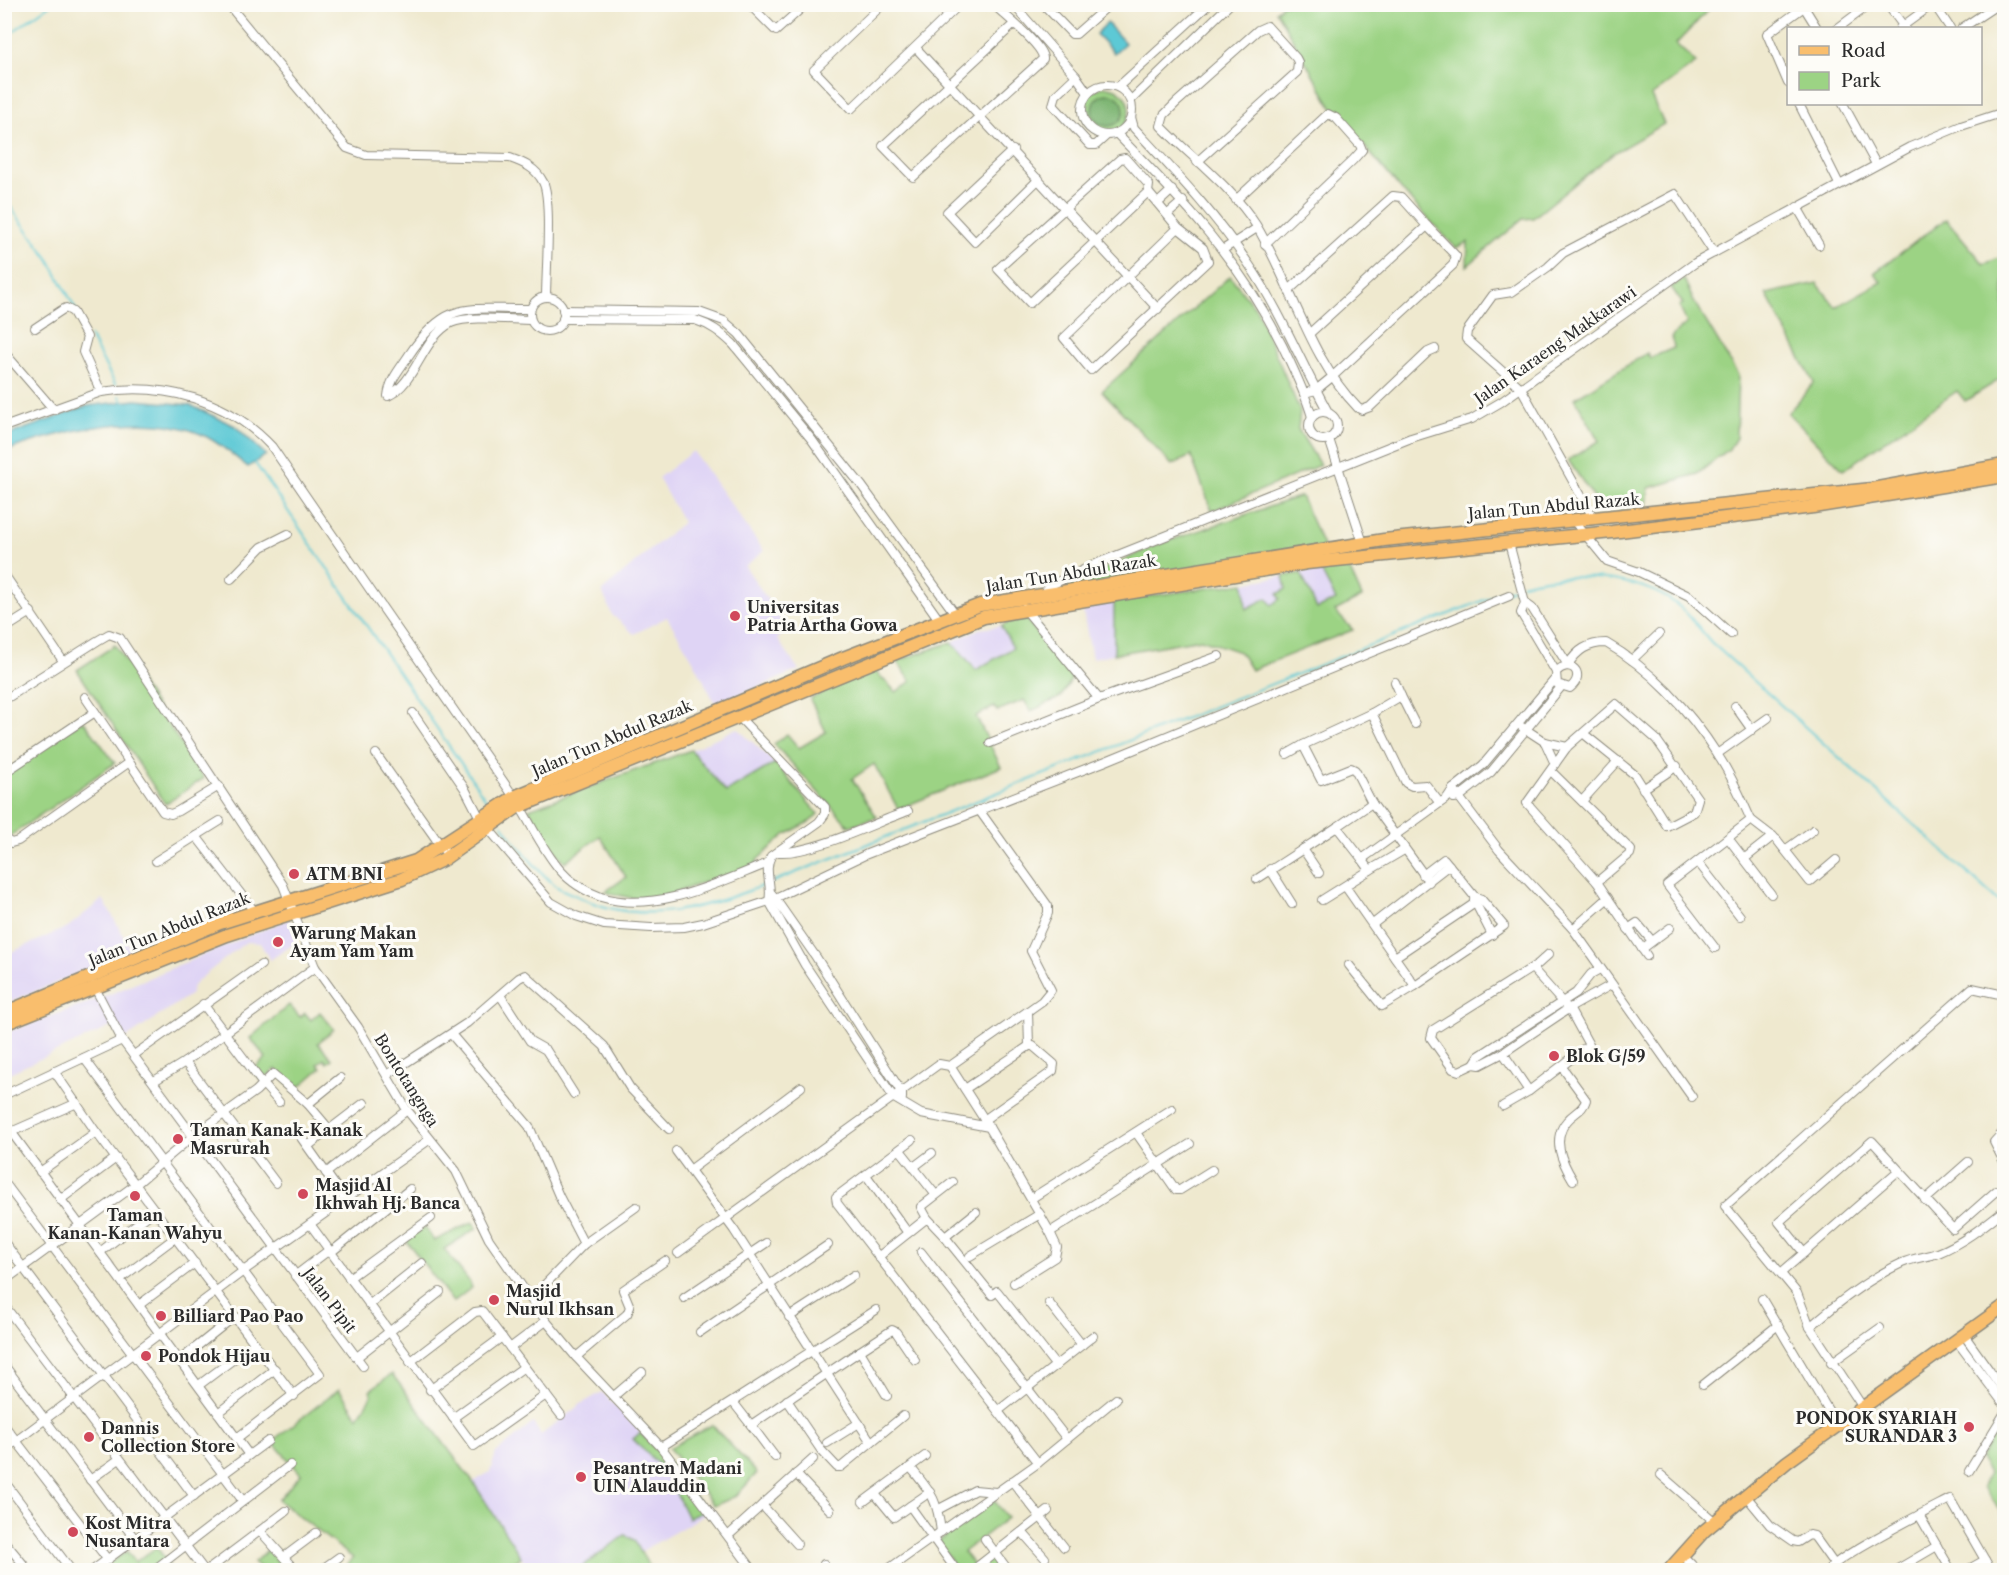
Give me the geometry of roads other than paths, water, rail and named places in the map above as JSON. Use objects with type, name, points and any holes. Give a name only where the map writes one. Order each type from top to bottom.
[{"type":"main road","name":"Jalan Tun Abdul Razak","points":[[1042,601],[1363,543],[1444,532],[1594,519],[1872,489],[2004,465]]},
{"type":"main road","name":"Jalan Tun Abdul Razak","points":[[4,1024],[254,911],[292,906],[402,879],[515,803],[843,658],[980,605],[1022,604],[1307,563],[1509,543],[1875,499],[2004,476]]},
{"type":"main road","name":"Jalan Tun Abdul Razak","points":[[515,803],[740,717],[984,617],[1022,604]]},
{"type":"main road","name":"Jalan Tun Abdul Razak","points":[[4,1012],[93,984],[227,935],[292,906]]},
{"type":"main road","points":[[1669,1570],[1715,1522],[1746,1496],[1862,1406],[2004,1306]]},
{"type":"street","points":[[228,4],[347,148],[366,155],[510,158],[525,163],[536,171],[547,189],[546,297]]},
{"type":"street","points":[[749,4],[776,31],[806,4]]},
{"type":"street","points":[[883,4],[814,70],[851,109],[960,4]]},
{"type":"street","points":[[993,4],[1014,24],[1042,52],[1043,59],[913,177],[883,146],[1014,24]]},
{"type":"street","points":[[1013,4],[1088,93]]},
{"type":"street","points":[[1043,4],[1072,34],[1076,34],[1110,4]]},
{"type":"street","points":[[1118,87],[1209,4]]},
{"type":"street","points":[[1131,100],[1230,4]]},
{"type":"street","points":[[1839,27],[1870,4]]},
{"type":"street","points":[[1887,4],[1902,27]]},
{"type":"street","points":[[1904,27],[1934,4],[1949,27]]},
{"type":"street","points":[[1964,27],[1997,5]]},
{"type":"street","points":[[1787,81],[1768,43],[1767,34],[1806,6],[1816,27]]},
{"type":"street","points":[[1197,162],[1297,72],[1296,58],[1267,27],[1258,30],[1176,103],[1161,120],[1161,126],[1197,162],[1236,200],[1257,228],[1332,377],[1358,408],[1364,410],[1428,352],[1435,350]]},
{"type":"street","points":[[916,48],[1158,309]]},
{"type":"street","points":[[1076,76],[1056,95],[1053,105],[1090,146],[1096,145],[1107,135]]},
{"type":"street","points":[[1131,117],[1125,127],[1116,133],[1107,135],[1093,131],[1084,120],[1082,106],[1088,93],[1100,85],[1118,87],[1131,100],[1131,117],[1134,128],[1233,242],[1286,327],[1316,390],[1337,424],[1335,434],[1329,439],[1321,440],[1311,434],[1309,428],[1312,417],[1316,413],[1328,412]]},
{"type":"street","points":[[1800,105],[1839,184]]},
{"type":"street","points":[[1844,105],[1876,164]]},
{"type":"street","name":"Jalan Karaeng Makkarawi","points":[[1042,601],[1051,585],[1098,563],[1411,438],[1472,419],[1521,388],[1651,293],[1714,253],[1876,164],[1940,134],[2004,112]]},
{"type":"street","points":[[1236,200],[1328,114],[1336,118],[1360,145],[1362,150],[1353,160],[1265,244]]},
{"type":"street","points":[[1116,133],[1183,201],[1224,249],[1268,318],[1304,393],[1312,417]]},
{"type":"street","points":[[1012,150],[947,212],[975,242],[1039,179]]},
{"type":"street","points":[[1148,192],[1030,303],[998,269],[1123,158],[1148,182],[1148,192],[1178,228],[1203,248],[1208,261],[1092,370],[1064,338],[1178,228]]},
{"type":"street","points":[[1158,203],[1172,190]]},
{"type":"street","points":[[1594,519],[1521,388],[1466,337],[1467,331],[1493,295],[1512,292],[1548,267],[1563,253],[1675,194],[1714,253]]},
{"type":"street","points":[[1289,290],[1393,196],[1401,197],[1456,256],[1456,261],[1332,377],[1316,390],[1304,393]]},
{"type":"street","points":[[1168,214],[1183,201]]},
{"type":"street","points":[[1797,207],[1819,245]]},
{"type":"street","points":[[1310,333],[1427,226]]},
{"type":"street","points":[[1224,249],[1257,228]]},
{"type":"street","points":[[546,297],[555,299],[563,310],[564,319],[557,328],[547,332],[537,328],[530,320],[530,309],[538,299],[546,297]]},
{"type":"street","points":[[35,328],[62,309],[66,308],[74,312],[87,337],[83,352],[101,392]]},
{"type":"street","points":[[530,309],[471,308],[450,312],[426,332],[390,382],[388,396],[397,392],[424,353],[451,324],[463,320],[530,320]]},
{"type":"street","points":[[563,310],[699,312],[724,321],[739,334],[862,486],[956,615]]},
{"type":"street","points":[[564,319],[695,320],[719,331],[733,344],[812,441],[940,621]]},
{"type":"street","points":[[4,352],[54,410]]},
{"type":"street","points":[[4,427],[101,392],[152,390],[194,398],[229,411],[263,438],[515,803],[544,849],[568,879],[580,887],[610,899],[668,899],[689,894],[766,865]]},
{"type":"street","points":[[1329,439],[1363,543]]},
{"type":"street","points":[[1574,521],[1608,561],[1639,572],[1689,596],[1731,634]]},
{"type":"street","points":[[231,579],[262,547],[288,534]]},
{"type":"street","points":[[1509,543],[1524,599],[1521,613],[1561,687]]},
{"type":"street","points":[[4,574],[63,661],[4,700]]},
{"type":"street","points":[[413,713],[487,823],[551,902],[576,916],[604,925],[651,928],[694,926],[867,854],[1509,596]]},
{"type":"street","points":[[1524,599],[1532,608],[1554,646],[1578,675],[1576,682],[1570,688],[1561,687]]},
{"type":"street","points":[[1022,604],[1099,699]]},
{"type":"street","points":[[4,630],[31,612]]},
{"type":"street","name":"Bontotangnga","points":[[63,661],[109,634],[120,638],[219,786],[292,906],[315,967],[358,1027],[407,1110],[456,1171],[489,1239],[546,1321],[661,1447],[753,1570]]},
{"type":"street","points":[[1537,640],[1547,634]]},
{"type":"street","points":[[1632,660],[1659,634]]},
{"type":"street","points":[[1568,665],[1574,654],[1598,643],[1606,643],[1632,660],[1679,705],[1718,754],[1751,820],[1773,836],[1810,882],[1836,860]]},
{"type":"street","points":[[1544,652],[1554,646]]},
{"type":"street","points":[[990,743],[1099,699],[1219,656]]},
{"type":"street","points":[[1362,859],[1396,837],[1439,802],[1447,798],[1459,797],[1491,772],[1561,666],[1568,665]]},
{"type":"street","points":[[1395,682],[1415,724]]},
{"type":"street","points":[[1447,798],[1453,789],[1483,765],[1561,687]]},
{"type":"street","points":[[1287,754],[1372,713],[1401,696]]},
{"type":"street","points":[[85,697],[159,808],[166,813],[178,812],[219,786]]},
{"type":"street","points":[[1584,734],[1635,775],[1667,826],[1692,814],[1698,799],[1677,766],[1650,732],[1616,704],[1567,747],[1530,798],[1528,807],[1597,882],[1644,952],[1652,941],[1670,928]]},
{"type":"street","points":[[1735,706],[1752,729]]},
{"type":"street","points":[[4,773],[95,712]]},
{"type":"street","points":[[1372,713],[1406,783],[1412,786],[1426,785],[1439,802]]},
{"type":"street","points":[[740,717],[825,807],[825,814],[819,822],[771,856],[766,865],[771,895],[805,965],[899,1098],[921,1114],[986,1123],[1053,1071],[1054,1064],[1033,1046],[1029,1046],[964,1089]]},
{"type":"street","points":[[1718,754],[1768,718]]},
{"type":"street","points":[[1521,726],[1545,742],[1567,747]]},
{"type":"street","points":[[1545,742],[1553,768],[1632,852],[1597,882]]},
{"type":"street","points":[[1303,745],[1319,778],[1324,780],[1353,769],[1372,803],[1429,882]]},
{"type":"street","points":[[376,754],[446,851]]},
{"type":"street","points":[[1582,801],[1618,761]]},
{"type":"street","points":[[4,838],[11,843],[18,841],[129,763]]},
{"type":"street","points":[[1643,789],[1677,766]]},
{"type":"street","points":[[1453,789],[1499,850],[1573,929],[1692,1097]]},
{"type":"street","points":[[1257,879],[1372,803]]},
{"type":"street","points":[[678,1253],[899,1098],[939,1064],[950,1066],[1047,997],[1051,990],[1031,951],[1048,913],[1048,906],[979,810]]},
{"type":"street","points":[[777,852],[803,849],[908,811]]},
{"type":"street","points":[[1715,948],[1667,885],[1751,820]]},
{"type":"street","points":[[156,861],[220,821]]},
{"type":"street","points":[[1337,827],[1370,870]]},
{"type":"street","points":[[1785,850],[1813,830]]},
{"type":"street","points":[[196,836],[254,911]]},
{"type":"street","points":[[1744,859],[1773,836]]},
{"type":"street","points":[[1728,838],[1771,894]]},
{"type":"street","points":[[1303,849],[1318,873]]},
{"type":"street","points":[[1322,900],[1404,850]]},
{"type":"street","points":[[1349,964],[1382,1005],[1415,986],[1503,925],[1477,899],[1443,858],[1423,875]]},
{"type":"street","points":[[1698,862],[1740,916]]},
{"type":"street","points":[[1373,924],[1449,865]]},
{"type":"street","points":[[1270,869],[1292,904]]},
{"type":"street","points":[[1345,886],[1415,986]]},
{"type":"street","points":[[771,895],[816,957],[899,1098]]},
{"type":"street","points":[[1573,929],[1608,898]]},
{"type":"street","points":[[1477,899],[1492,934]]},
{"type":"street","points":[[1395,957],[1477,899]]},
{"type":"street","points":[[1628,929],[1637,923],[1652,941]]},
{"type":"street","points":[[1549,954],[1532,968],[1431,1034],[1453,1069],[1459,1071],[1474,1064],[1482,1065],[1503,1053],[1565,1006],[1591,974],[1600,969]]},
{"type":"street","points":[[805,965],[816,957]]},
{"type":"street","points":[[134,1055],[261,965]]},
{"type":"street","points":[[154,1081],[224,1034],[315,967]]},
{"type":"street","points":[[1503,1106],[1529,1091],[1589,1045],[1565,1006],[1532,968]]},
{"type":"street","points":[[387,1075],[451,1034],[519,978],[527,976],[604,1046],[630,1088],[669,1129]]},
{"type":"street","name":"Jalan Pipit","points":[[93,984],[122,1040],[363,1366]]},
{"type":"street","points":[[1474,1064],[1479,1056],[1565,1006],[1611,985]]},
{"type":"street","points":[[1862,1406],[1831,1363],[1810,1327],[1797,1293],[1782,1272],[1725,1206],[1972,988],[2004,995]]},
{"type":"street","points":[[500,995],[530,1041],[546,1050],[574,1094]]},
{"type":"street","points":[[203,1004],[279,1102]]},
{"type":"street","points":[[1028,1011],[1029,1046]]},
{"type":"street","points":[[451,1034],[530,1126],[562,1202],[584,1244]]},
{"type":"street","points":[[4,1095],[122,1040]]},
{"type":"street","points":[[1503,1053],[1529,1091]]},
{"type":"street","points":[[84,1058],[160,1164],[320,1374],[237,1438]]},
{"type":"street","points":[[184,1062],[276,1183]]},
{"type":"street","points":[[950,1066],[1032,1198],[1058,1250],[1055,1257],[1014,1283]]},
{"type":"street","points":[[1562,1067],[1586,1100],[1584,1108],[1567,1121],[1559,1143],[1562,1160],[1573,1180]]},
{"type":"street","points":[[54,1071],[135,1185],[294,1396]]},
{"type":"street","points":[[4,1281],[135,1185],[193,1136],[224,1115],[274,1074],[308,1104],[330,1130]]},
{"type":"street","points":[[308,1104],[340,1078]]},
{"type":"street","points":[[690,1170],[801,1087]]},
{"type":"street","points":[[11,1132],[76,1103]]},
{"type":"street","points":[[308,1146],[364,1103]]},
{"type":"street","points":[[1032,1198],[1137,1134],[1172,1109]]},
{"type":"street","points":[[326,1173],[407,1110]]},
{"type":"street","points":[[4,1122],[249,1455]]},
{"type":"street","points":[[295,1129],[344,1198]]},
{"type":"street","points":[[2004,1131],[1994,1142],[2004,1162]]},
{"type":"street","points":[[39,1172],[96,1132]]},
{"type":"street","points":[[1137,1134],[1177,1191],[1212,1170]]},
{"type":"street","points":[[4,1450],[242,1272],[429,1140]]},
{"type":"street","points":[[912,1140],[836,1199],[878,1257],[1038,1463]]},
{"type":"street","points":[[1804,1253],[1779,1222],[1872,1141],[1953,1229],[1996,1191]]},
{"type":"street","points":[[1050,1232],[1190,1144]]},
{"type":"street","points":[[900,1150],[935,1194]]},
{"type":"street","points":[[676,1151],[727,1219],[871,1442]]},
{"type":"street","points":[[915,1166],[932,1153]]},
{"type":"street","points":[[60,1200],[116,1158]]},
{"type":"street","points":[[1926,1200],[1968,1162]]},
{"type":"street","points":[[1782,1272],[1898,1171]]},
{"type":"street","points":[[866,1175],[908,1233]]},
{"type":"street","points":[[4,1182],[243,1501]]},
{"type":"street","points":[[953,1182],[935,1194],[921,1208],[992,1294],[998,1291],[1056,1366]]},
{"type":"street","points":[[295,1276],[330,1252],[410,1189]]},
{"type":"street","points":[[531,1299],[584,1244],[636,1207]]},
{"type":"street","points":[[100,1251],[155,1210]]},
{"type":"street","points":[[1810,1327],[1890,1269],[1939,1252],[1973,1234],[2004,1210]]},
{"type":"street","points":[[945,1237],[976,1212]]},
{"type":"street","points":[[970,1256],[1040,1214]]},
{"type":"street","points":[[349,1278],[431,1218]]},
{"type":"street","points":[[878,1257],[927,1218]]},
{"type":"street","points":[[310,1224],[430,1390],[476,1447],[546,1395]]},
{"type":"street","points":[[120,1279],[176,1237]]},
{"type":"street","points":[[4,1242],[195,1496]]},
{"type":"street","points":[[684,1298],[766,1243]]},
{"type":"street","points":[[700,1332],[828,1245]]},
{"type":"street","points":[[921,1252],[1067,1439]]},
{"type":"street","points":[[576,1356],[627,1314],[630,1307],[623,1290],[665,1261]]},
{"type":"street","points":[[139,1305],[195,1263]]},
{"type":"street","points":[[369,1305],[422,1263]]},
{"type":"street","points":[[789,1317],[854,1275]]},
{"type":"street","points":[[357,1357],[440,1292]]},
{"type":"street","points":[[1762,1299],[1837,1425]]},
{"type":"street","points":[[1049,1303],[1082,1345]]},
{"type":"street","points":[[4,1305],[75,1397],[118,1460],[206,1570],[286,1511]]},
{"type":"street","points":[[410,1362],[478,1310],[487,1315],[561,1415]]},
{"type":"street","points":[[661,1447],[876,1310]]},
{"type":"street","points":[[180,1360],[235,1316]]},
{"type":"street","points":[[510,1348],[546,1321]]},
{"type":"street","points":[[1703,1385],[1778,1325]]},
{"type":"street","points":[[1831,1363],[1880,1328]]},
{"type":"street","points":[[751,1425],[892,1330],[896,1332],[915,1360]]},
{"type":"street","points":[[998,1411],[1029,1389],[1093,1336]]},
{"type":"street","points":[[430,1390],[502,1337]]},
{"type":"street","points":[[1960,1338],[2004,1404]]},
{"type":"street","points":[[199,1385],[255,1343]]},
{"type":"street","points":[[860,1351],[887,1396]]},
{"type":"street","points":[[1972,1355],[2004,1392]]},
{"type":"street","points":[[4,1365],[135,1539]]},
{"type":"street","points":[[453,1418],[524,1366]]},
{"type":"street","points":[[218,1413],[275,1370]]},
{"type":"street","points":[[614,1396],[642,1372]]},
{"type":"street","points":[[886,1570],[1038,1463],[1116,1399]]},
{"type":"street","points":[[787,1400],[833,1465],[841,1467],[903,1416]]},
{"type":"street","points":[[734,1402],[775,1457]]},
{"type":"street","points":[[1969,1470],[2004,1414]]},
{"type":"street","points":[[827,1443],[859,1423]]},
{"type":"street","points":[[4,1425],[108,1560]]},
{"type":"street","points":[[93,1570],[267,1441]]},
{"type":"street","points":[[863,1502],[925,1456]]},
{"type":"street","points":[[729,1535],[813,1459]]},
{"type":"street","points":[[90,1480],[118,1460]]},
{"type":"street","points":[[154,1570],[290,1465]]},
{"type":"street","points":[[911,1468],[930,1491],[939,1509],[941,1532]]},
{"type":"street","points":[[796,1474],[830,1510]]},
{"type":"street","points":[[1661,1475],[1715,1522]]},
{"type":"street","points":[[4,1481],[71,1570]]},
{"type":"street","points":[[1012,1481],[1064,1547]]},
{"type":"street","points":[[939,1509],[975,1490],[996,1492]]},
{"type":"street","points":[[875,1494],[894,1517],[930,1491]]},
{"type":"street","points":[[1746,1496],[1770,1525],[1793,1542],[1814,1536],[1831,1567],[1950,1498],[1991,1570]]},
{"type":"street","points":[[762,1505],[797,1544]]},
{"type":"street","points":[[910,1506],[956,1570]]},
{"type":"street","points":[[977,1567],[1048,1511]]},
{"type":"street","points":[[1919,1515],[1951,1570]]},
{"type":"street","points":[[260,1531],[295,1570]]},
{"type":"street","points":[[1022,1532],[1046,1558]]},
{"type":"street","points":[[284,1557],[316,1533]]},
{"type":"street","points":[[985,1539],[1008,1570]]},
{"type":"street","points":[[4,1541],[28,1570]]},
{"type":"street","points":[[1896,1570],[1937,1546]]},
{"type":"street","points":[[1682,1555],[1697,1570]]},
{"type":"street","points":[[321,1570],[339,1557]]},
{"type":"street","points":[[1967,1570],[1985,1560]]},
{"type":"water","points":[[1107,23],[1125,43],[1114,53],[1096,34]]},
{"type":"water","points":[[136,400],[190,405],[235,426],[266,455],[248,467],[203,435],[180,427],[130,423],[77,430],[5,451],[5,436],[87,406]]},
{"type":"waterway","points":[[4,38],[51,4]]},
{"type":"waterway","points":[[4,198],[50,261],[76,310]]},
{"type":"waterway","points":[[90,336],[115,384]]},
{"type":"waterway","points":[[120,396],[122,401]]},
{"type":"waterway","points":[[255,463],[491,807]]},
{"type":"waterway","points":[[1522,584],[1559,578],[1602,579],[1643,587],[1676,604],[1711,642],[2004,906]]},
{"type":"waterway","points":[[772,882],[1517,587]]},
{"type":"waterway","points":[[502,824],[527,857],[556,886],[605,907],[651,913],[675,911],[698,907],[767,884]]},
{"type":"place","name":"Universitas Patria Artha Gowa","points":[[735,616]]},
{"type":"place","name":"ATM BNI","points":[[294,874]]},
{"type":"place","name":"Warung Makan Ayam Yam Yam","points":[[278,942]]},
{"type":"place","name":"Blok G/59","points":[[1554,1056]]},
{"type":"place","name":"Taman Kanak-Kanak Masrurah","points":[[178,1139]]},
{"type":"place","name":"Masjid Al Ikhwah Hj. Banca","points":[[303,1194]]},
{"type":"place","name":"Taman Kanan-Kanan Wahyu","points":[[135,1196]]},
{"type":"place","name":"Masjid Nurul Ikhsan","points":[[494,1300]]},
{"type":"place","name":"Billiard Pao Pao","points":[[161,1316]]},
{"type":"place","name":"Pondok Hijau","points":[[146,1356]]},
{"type":"place","name":"PONDOK SYARIAH SURANDAR 3","points":[[1969,1427]]},
{"type":"place","name":"Dannis Collection Store","points":[[89,1437]]},
{"type":"place","name":"Pesantren Madani UIN Alauddin","points":[[581,1477]]},
{"type":"place","name":"Kost Mitra Nusantara","points":[[73,1532]]}]
